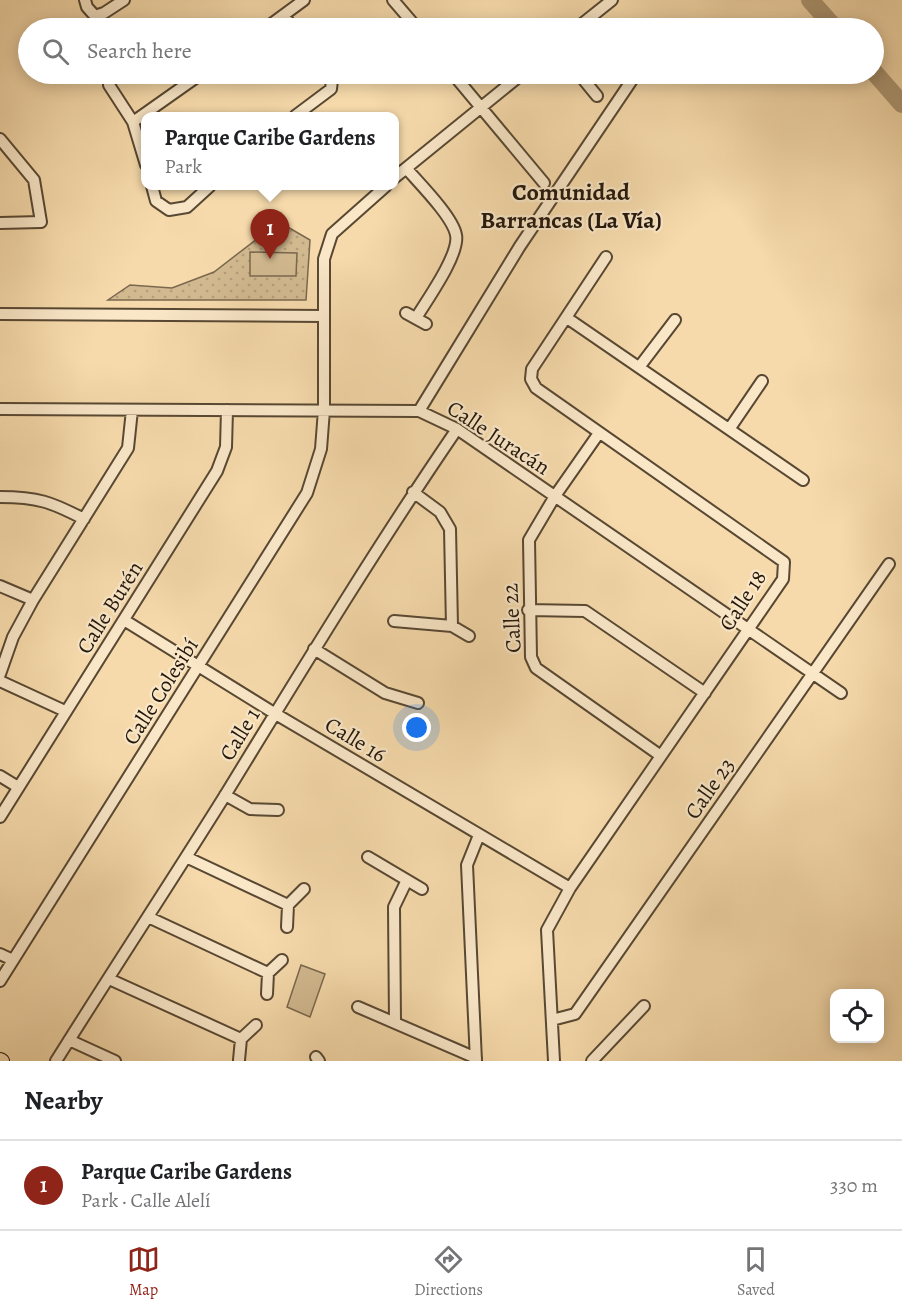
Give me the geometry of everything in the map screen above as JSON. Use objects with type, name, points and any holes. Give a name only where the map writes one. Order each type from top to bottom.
[{"type":"street","points":[[85,0],[87,7],[95,16],[124,0]]},
{"type":"street","points":[[281,18],[304,0]]},
{"type":"street","points":[[393,0],[408,18]]},
{"type":"street","points":[[590,18],[612,0]]},
{"type":"street","points":[[147,112],[187,84]]},
{"type":"street","points":[[301,112],[331,89],[332,84]]},
{"type":"street","points":[[461,84],[544,183]]},
{"type":"street","points":[[399,174],[510,84]]},
{"type":"street","points":[[587,84],[597,96]]},
{"type":"street","points":[[419,411],[520,246],[629,84]]},
{"type":"street","points":[[109,85],[133,122],[141,148]]},
{"type":"street","points":[[133,122],[141,116]]},
{"type":"street","points":[[0,139],[34,180],[42,222],[0,223]]},
{"type":"street","points":[[406,168],[451,222],[457,236],[451,259],[411,315],[426,324]]},
{"type":"street","points":[[153,190],[156,201],[169,210],[187,207],[206,190]]},
{"type":"street","name":"Calle Colesibí","points":[[0,981],[307,493],[321,449],[324,410],[324,259],[332,234],[382,190]]},
{"type":"street","name":"Calle 18","points":[[554,1061],[547,930],[570,888],[783,579],[784,562],[536,388],[531,379],[532,369],[606,257]]},
{"type":"street","points":[[0,314],[324,316]]},
{"type":"street","points":[[567,318],[803,480]]},
{"type":"street","points":[[640,366],[675,320]]},
{"type":"street","points":[[730,428],[762,381]]},
{"type":"street","name":"Calle Juracán","points":[[0,409],[419,411],[457,429],[841,693]]},
{"type":"street","points":[[0,674],[13,637],[33,600],[128,448],[132,410]]},
{"type":"street","name":"Calle Burén","points":[[0,817],[217,471],[226,447],[227,410]]},
{"type":"street","name":"Calle 1","points":[[56,1061],[413,492],[457,429]]},
{"type":"street","name":"Calle 22","points":[[599,433],[555,496],[529,540],[528,610],[531,657],[536,668],[661,756]]},
{"type":"street","points":[[413,492],[440,512],[450,529],[452,626]]},
{"type":"street","points":[[0,497],[22,497],[51,502],[84,519]]},
{"type":"street","name":"Calle 23","points":[[552,1020],[575,1014],[889,564]]},
{"type":"street","points":[[0,586],[33,600]]},
{"type":"street","points":[[528,610],[585,611],[705,693]]},
{"type":"street","name":"Calle 16","points":[[124,620],[274,713],[570,888]]},
{"type":"street","points":[[394,621],[452,626],[469,636]]},
{"type":"street","points":[[314,649],[385,693],[418,702]]},
{"type":"street","points":[[0,681],[65,711]]},
{"type":"street","points":[[0,776],[18,787]]},
{"type":"street","points":[[225,795],[250,809],[278,810]]},
{"type":"street","points":[[358,1007],[476,1059],[467,865],[479,835]]},
{"type":"street","points":[[186,857],[288,905]]},
{"type":"street","points":[[368,857],[422,889]]},
{"type":"street","points":[[395,1022],[394,907],[407,880]]},
{"type":"street","points":[[287,927],[288,905],[304,889]]},
{"type":"street","points":[[148,917],[268,974]]},
{"type":"street","points":[[0,954],[13,960]]},
{"type":"street","points":[[267,994],[268,974],[282,960]]},
{"type":"street","points":[[109,979],[241,1038]]},
{"type":"street","points":[[592,1061],[644,1005]]},
{"type":"street","points":[[239,1060],[241,1038],[256,1025]]},
{"type":"street","points":[[69,1040],[116,1061]]},
{"type":"shaded area","points":[[279,222],[310,240],[306,300],[108,300],[130,285],[172,288],[214,272]]},
{"type":"shaded area","points":[[250,252],[297,253],[296,276],[250,276]]},
{"type":"shaded area","points":[[301,965],[325,974],[310,1017],[287,1007]]},
{"type":"waterway","points":[[810,0],[826,18]]},
{"type":"waterway","points":[[884,83],[902,104]]},
{"type":"place","name":"Parque Caribe Gardens","points":[[270,259]]},
{"type":"district","name":"Comunidad Barrancas (La Vía)","points":[[571,206]]}]
